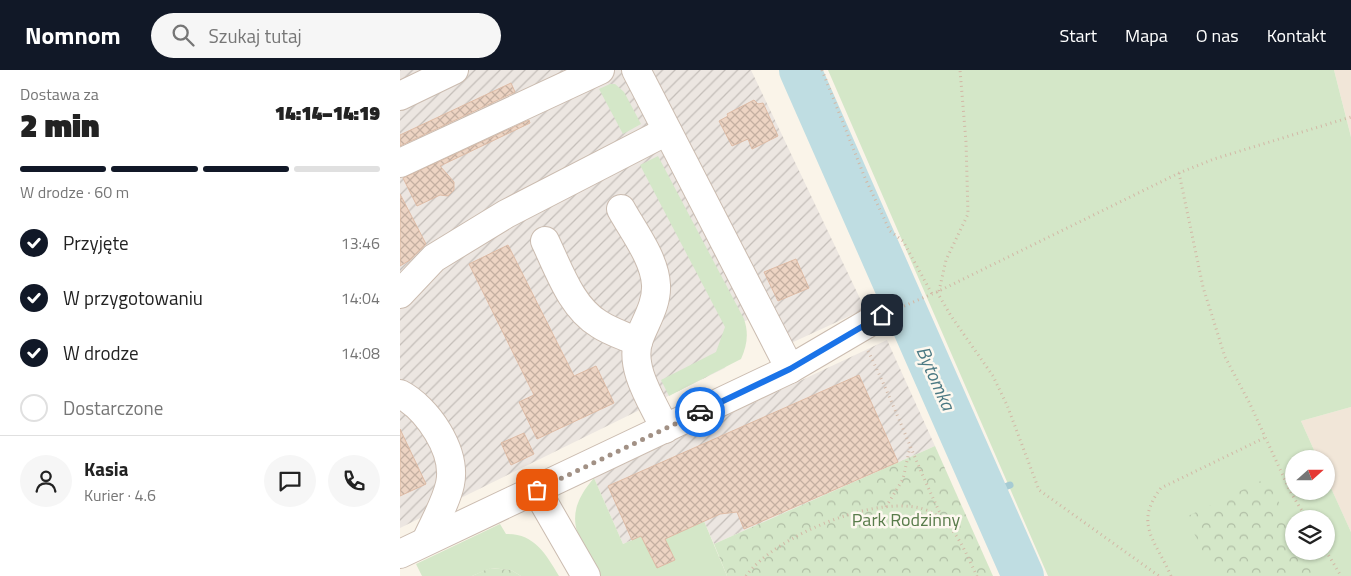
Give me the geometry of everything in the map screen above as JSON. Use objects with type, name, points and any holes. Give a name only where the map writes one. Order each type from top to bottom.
[{"type":"street","points":[[400,96],[454,70]]},
{"type":"street","points":[[400,163],[600,70]]},
{"type":"street","points":[[636,70],[790,369]]},
{"type":"street","points":[[400,294],[434,258],[506,214],[667,131]]},
{"type":"street","points":[[621,209],[650,264],[656,285],[653,307],[638,342],[637,360],[642,379],[665,429]]},
{"type":"street","points":[[545,241],[574,299],[584,312],[599,324],[638,342]]},
{"type":"street","points":[[400,554],[790,369],[882,315]]},
{"type":"street","points":[[400,394],[412,400],[431,419],[447,453],[451,470],[450,484],[426,541]]},
{"type":"street","points":[[537,490],[586,576]]},
{"type":"path","points":[[822,70],[837,111],[844,121],[865,178],[890,231],[903,241],[930,295],[1179,172],[1214,159],[1351,117]]},
{"type":"path","points":[[960,70],[966,142],[968,214],[946,260],[938,292],[951,316],[993,376],[1007,405],[1039,490],[1159,576]]},
{"type":"path","points":[[1179,172],[1203,287],[1225,357],[1249,402],[1264,438],[1301,510]]},
{"type":"path","points":[[857,330],[892,399],[910,447],[944,521],[962,547],[977,576]]},
{"type":"path","points":[[1171,576],[1151,536],[1146,517],[1150,502],[1160,488],[1264,438]]},
{"type":"path","points":[[885,508],[903,479],[910,447]]},
{"type":"path","points":[[746,576],[758,562],[800,535],[853,514],[885,508],[918,508],[932,512],[944,521]]},
{"type":"path","points":[[1331,560],[1341,576]]},
{"type":"shaded area","points":[[400,70],[751,70],[865,309],[789,344],[773,311],[742,322],[725,368],[400,528]]},
{"type":"shaded area","points":[[1334,70],[1351,70],[1351,137],[1344,109]]},
{"type":"shaded area","points":[[887,340],[935,446],[714,544],[704,521],[678,520],[623,544],[594,478]]},
{"type":"shaded area","points":[[1351,407],[1351,532],[1335,497],[1335,450],[1314,450],[1301,421]]},
{"type":"green space","points":[[828,70],[1334,70],[1351,137],[1351,407],[1301,421],[1314,450],[1285,450],[1285,500],[1335,500],[1335,497],[1351,532],[1351,576],[1048,576]]},
{"type":"green space","points":[[615,84],[624,92],[641,124],[623,134],[599,89]]},
{"type":"green space","points":[[658,156],[744,319],[747,335],[741,359],[669,396],[661,380],[716,352],[725,327],[640,165]]},
{"type":"green space","name":"Park Rodzinny","points":[[935,446],[993,576],[727,576],[714,544]]},
{"type":"green space","points":[[594,478],[623,544],[653,531],[704,521],[727,576],[600,576],[579,539],[575,516],[584,492]]},
{"type":"green space","points":[[1267,478],[1285,515],[1285,560],[1307,560],[1315,576],[1215,576],[1186,517]]},
{"type":"green space","points":[[500,524],[506,534],[524,537],[538,546],[559,576],[521,576],[511,570],[491,568],[472,576],[422,576],[416,564]]},
{"type":"green space","points":[[490,568],[511,570],[521,576],[472,576]]},
{"type":"building","points":[[511,83],[515,92],[400,146],[400,135]]},
{"type":"building","points":[[754,100],[758,104],[763,103],[778,136],[752,149],[748,139],[732,146],[719,121],[728,116],[727,114]]},
{"type":"building","points":[[529,120],[530,123],[440,166],[454,182],[454,190],[448,196],[440,195],[417,206],[403,178]]},
{"type":"building","points":[[400,194],[426,244],[410,260],[400,266]]},
{"type":"building","points":[[508,245],[574,376],[596,366],[614,403],[537,439],[519,402],[534,395],[469,264]]},
{"type":"building","points":[[796,259],[809,288],[778,301],[764,272]]},
{"type":"building","points":[[859,375],[898,462],[744,529],[737,512],[720,514],[665,539],[675,560],[657,568],[641,536],[632,540],[608,486]]},
{"type":"building","points":[[400,429],[426,484],[400,496]]},
{"type":"building","points":[[524,433],[534,454],[511,465],[501,443]]},
{"type":"waterway","name":"Bytomka","points":[[800,70],[1023,576]]},
{"type":"waterway","points":[[987,494],[1010,485]]},
{"type":"way so far","points":[[537,490],[700,412]]},
{"type":"route","points":[[700,412],[790,369],[882,315]]}]
